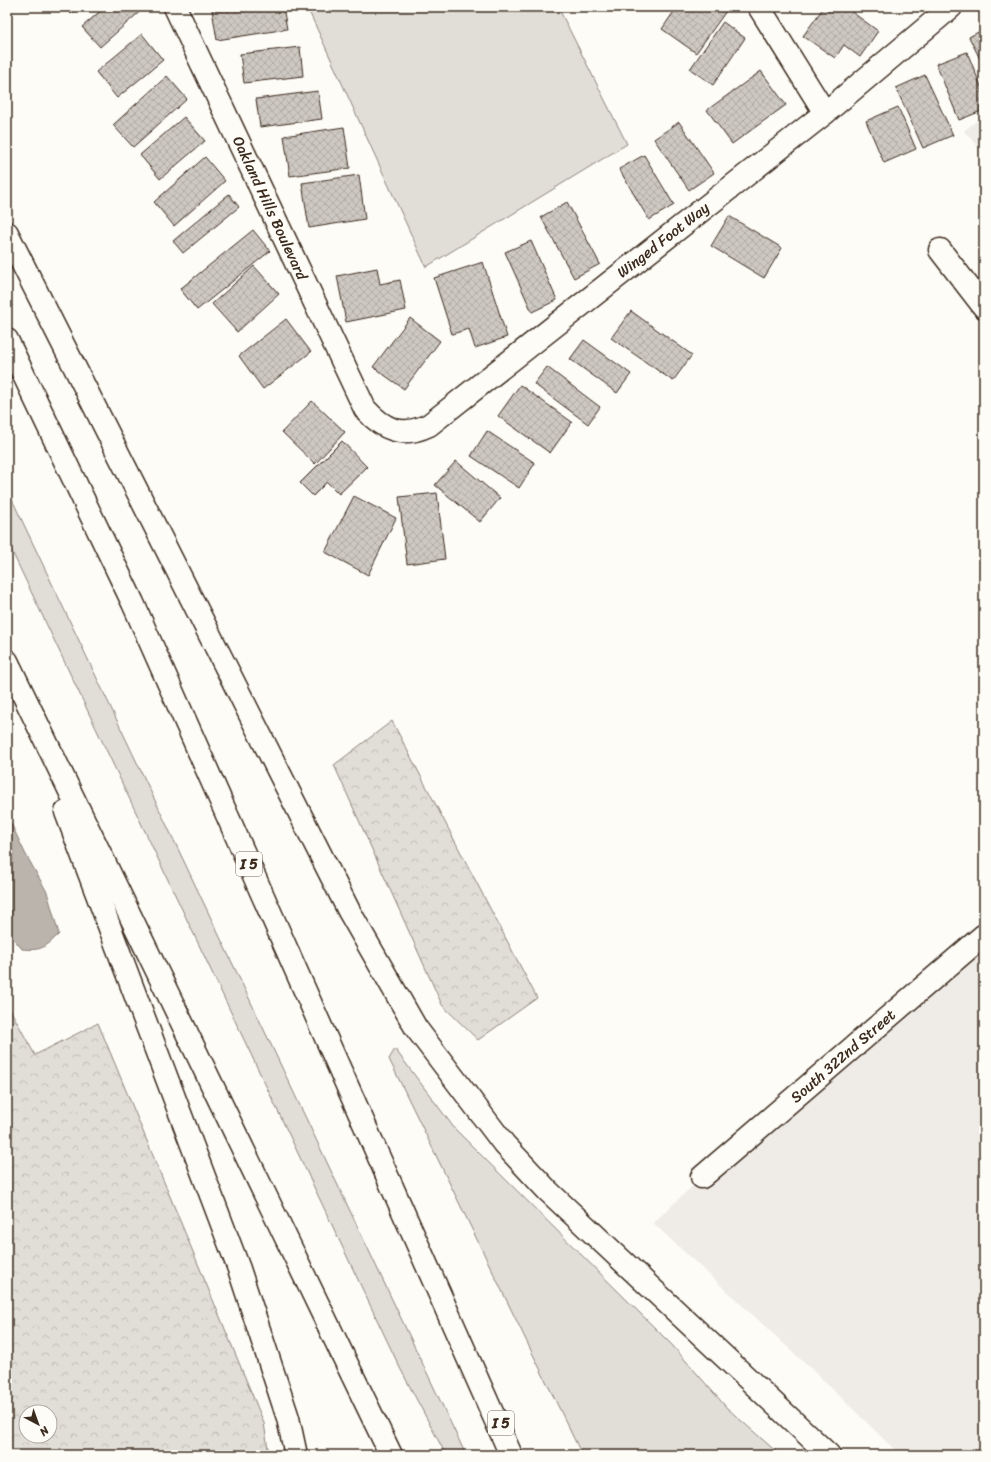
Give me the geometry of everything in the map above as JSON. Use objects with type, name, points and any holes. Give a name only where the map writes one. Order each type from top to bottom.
[{"type":"main road","name":"Oakland Hills Boulevard","points":[[175,7],[365,409]]},
{"type":"main road","points":[[759,7],[825,113]]},
{"type":"main road","name":"Winged Foot Way","points":[[365,409],[377,423],[392,430],[407,432],[429,425],[825,113],[951,7]]},
{"type":"main road","points":[[7,233],[345,904],[416,1028],[504,1144],[548,1191],[829,1455]]},
{"type":"main road","points":[[940,250],[984,307]]},
{"type":"main road","name":"I 5","points":[[7,340],[133,604],[484,1391],[518,1455]]},
{"type":"main road","points":[[11,670],[239,1269],[288,1418],[296,1455]]},
{"type":"main road","points":[[11,670],[391,1455]]},
{"type":"main road","name":"South 322nd Street","points":[[702,1177],[984,934]]},
{"type":"main road","points":[[484,1391],[511,1455]]},
{"type":"shaded area","points":[[984,115],[984,154],[964,131]]},
{"type":"shaded area","points":[[7,815],[25,853],[47,892],[59,934],[50,943],[38,949],[22,949],[7,931]]},
{"type":"shaded area","points":[[984,935],[984,1455],[900,1455],[822,1379],[653,1223],[702,1177]]},
{"type":"green space","points":[[307,7],[558,7],[627,144],[426,267]]},
{"type":"green space","points":[[7,489],[466,1455],[446,1455],[400,1368],[7,541]]},
{"type":"green space","points":[[392,721],[537,998],[478,1040],[442,1005],[334,765]]},
{"type":"green space","points":[[7,1004],[35,1055],[98,1023],[264,1423],[269,1455],[7,1455]]},
{"type":"green space","points":[[395,1049],[455,1129],[672,1345],[727,1408],[780,1455],[582,1455],[389,1059]]},
{"type":"building","points":[[65,7],[80,7],[71,14]]},
{"type":"building","points":[[105,7],[145,7],[100,47],[82,27]]},
{"type":"building","points":[[230,7],[283,7],[287,29],[217,40],[212,10]]},
{"type":"building","points":[[677,7],[729,7],[696,53],[662,29]]},
{"type":"building","points":[[824,7],[845,7],[878,31],[860,57],[844,45],[835,58],[803,36]]},
{"type":"building","points":[[723,22],[745,38],[713,85],[690,69]]},
{"type":"building","points":[[984,29],[984,67],[969,37]]},
{"type":"building","points":[[142,34],[163,60],[117,98],[96,72]]},
{"type":"building","points":[[300,47],[303,76],[244,83],[240,54]]},
{"type":"building","points":[[967,52],[984,94],[984,110],[959,120],[936,64]]},
{"type":"building","points":[[761,71],[786,105],[732,144],[707,110]]},
{"type":"building","points":[[925,75],[953,135],[923,148],[896,88]]},
{"type":"building","points":[[167,76],[187,99],[133,147],[113,125]]},
{"type":"building","points":[[318,91],[322,119],[260,127],[256,99]]},
{"type":"building","points":[[898,107],[916,149],[884,163],[866,121]]},
{"type":"building","points":[[184,117],[205,141],[160,179],[140,155]]},
{"type":"building","points":[[679,122],[714,173],[689,190],[654,139]]},
{"type":"building","points":[[344,127],[350,168],[290,176],[284,136]]},
{"type":"building","points":[[644,155],[674,205],[649,220],[619,169]]},
{"type":"building","points":[[205,157],[225,181],[174,226],[154,202]]},
{"type":"building","points":[[359,175],[365,219],[309,228],[302,183]]},
{"type":"building","points":[[229,194],[239,207],[183,253],[173,241]]},
{"type":"building","points":[[567,202],[600,264],[574,278],[541,217]]},
{"type":"building","points":[[729,216],[782,248],[764,278],[711,246]]},
{"type":"building","points":[[253,230],[270,251],[197,310],[180,289]]},
{"type":"building","points":[[531,241],[557,300],[532,312],[505,252]]},
{"type":"building","points":[[483,262],[507,337],[475,348],[469,329],[452,334],[434,278]]},
{"type":"building","points":[[254,266],[279,294],[237,332],[212,304]]},
{"type":"building","points":[[377,268],[380,284],[400,280],[406,310],[346,322],[337,276]]},
{"type":"building","points":[[631,311],[692,355],[673,381],[611,338]]},
{"type":"building","points":[[410,318],[440,341],[404,389],[373,367]]},
{"type":"building","points":[[286,319],[311,352],[263,389],[239,356]]},
{"type":"building","points":[[584,340],[631,374],[617,393],[570,359]]},
{"type":"building","points":[[547,367],[600,407],[588,424],[534,384]]},
{"type":"building","points":[[520,385],[572,422],[550,453],[498,416]]},
{"type":"building","points":[[312,401],[345,432],[315,464],[282,432]]},
{"type":"building","points":[[487,431],[535,463],[519,488],[471,456]]},
{"type":"building","points":[[342,441],[367,467],[339,494],[327,482],[313,496],[300,483]]},
{"type":"building","points":[[456,461],[500,498],[480,522],[435,485]]},
{"type":"building","points":[[437,493],[445,559],[407,564],[399,497]]},
{"type":"building","points":[[354,496],[396,518],[368,575],[325,552]]}]
